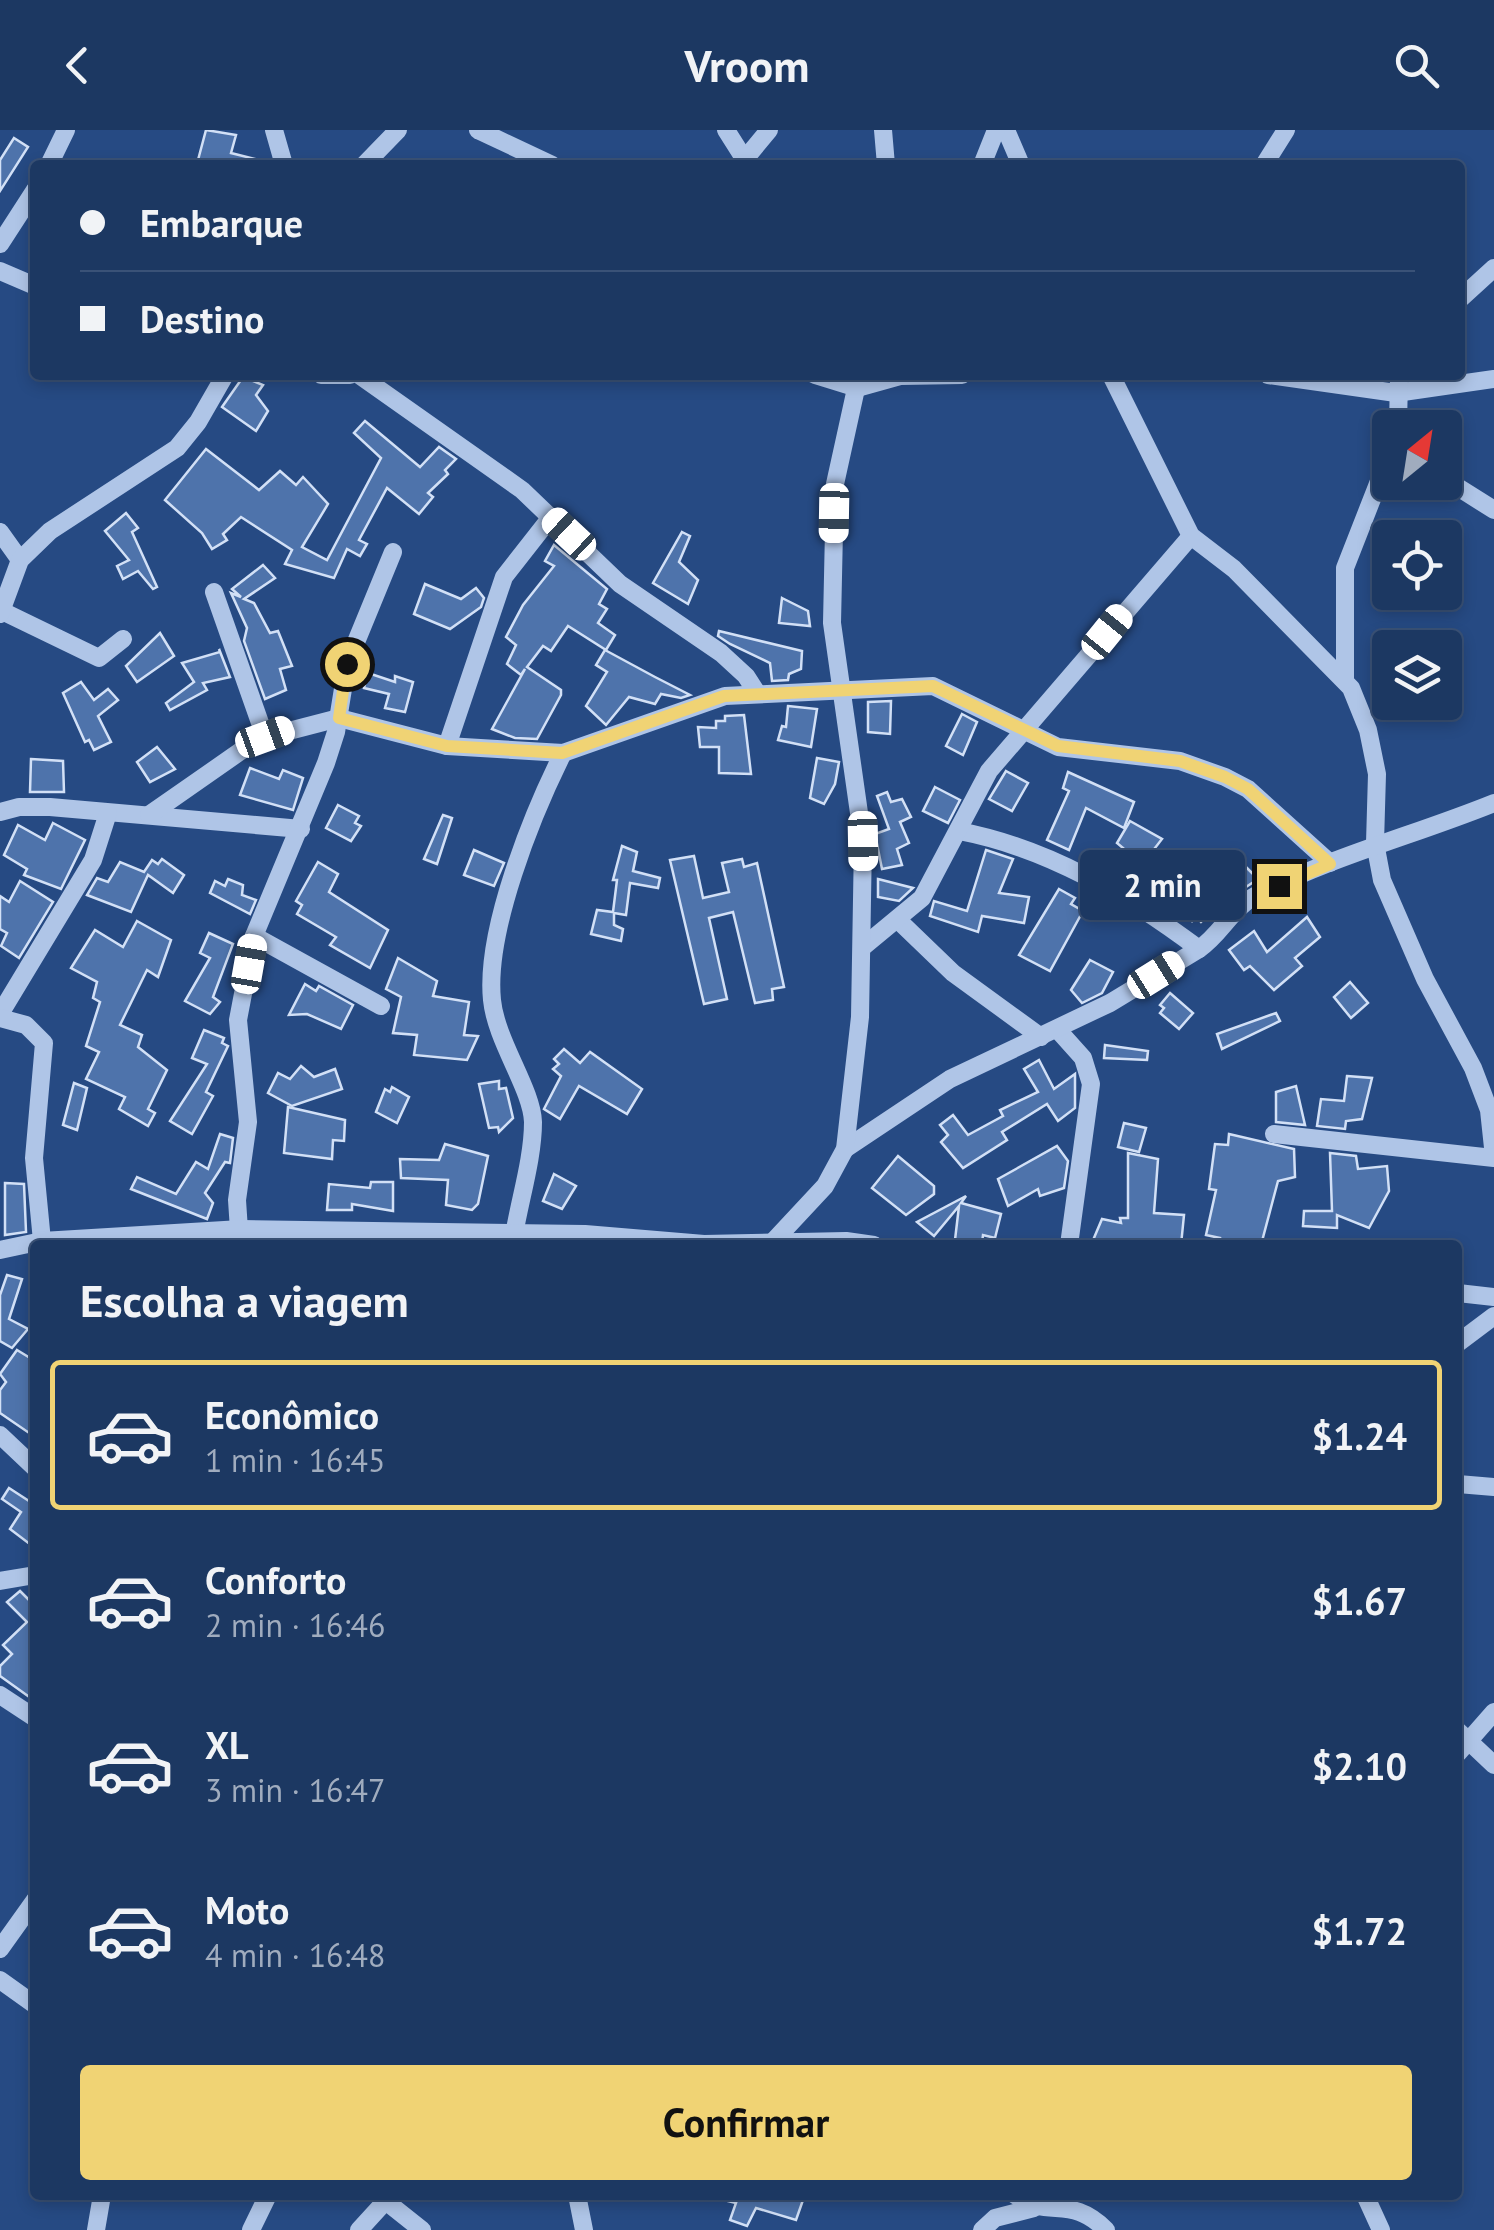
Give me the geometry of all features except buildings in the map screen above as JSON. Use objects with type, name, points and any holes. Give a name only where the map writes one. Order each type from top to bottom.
[{"type":"street","points":[[51,160],[66,130]]},
{"type":"street","points":[[274,130],[283,160]]},
{"type":"street","points":[[369,160],[398,130]]},
{"type":"street","points":[[478,130],[541,160]]},
{"type":"street","points":[[726,130],[741,160]]},
{"type":"street","points":[[744,160],[769,130]]},
{"type":"street","points":[[883,130],[886,160]]},
{"type":"street","points":[[984,160],[996,130]]},
{"type":"street","points":[[1006,130],[1018,160]]},
{"type":"street","points":[[1267,160],[1286,130]]},
{"type":"street","points":[[0,244],[30,198]]},
{"type":"street","points":[[1465,294],[1494,268]]},
{"type":"street","points":[[0,271],[30,284]]},
{"type":"street","points":[[1340,380],[1398,384],[1494,379]]},
{"type":"street","points":[[123,640],[99,658],[1,613],[20,560],[50,531],[177,448],[198,422],[222,380]]},
{"type":"street","points":[[366,380],[522,490],[620,584],[721,653],[746,676],[757,694]]},
{"type":"street","points":[[1113,380],[1191,536],[1234,569],[1344,680],[1368,730],[1377,774],[1375,843],[1382,880],[1478,1082],[1489,1110],[1494,1158],[1274,1134]]},
{"type":"street","points":[[778,1240],[825,1186],[845,1149],[864,946],[863,841],[832,623],[835,484],[858,382]]},
{"type":"street","points":[[1398,384],[1398,410]]},
{"type":"street","points":[[1462,490],[1494,510]]},
{"type":"street","points":[[1344,680],[1346,568],[1372,500]]},
{"type":"street","points":[[447,746],[504,578],[550,517]]},
{"type":"street","points":[[0,532],[20,560]]},
{"type":"street","points":[[864,946],[922,898],[990,771],[1019,731],[1191,536]]},
{"type":"street","points":[[241,1237],[237,1200],[248,1122],[238,1020],[254,936],[301,828],[339,718],[347,664],[392,552]]},
{"type":"street","points":[[214,592],[265,737]]},
{"type":"street","points":[[149,815],[265,737],[339,718],[447,746],[562,753],[724,696],[933,686],[1019,731],[1058,746],[1180,761],[1225,777],[1248,789],[1330,864]]},
{"type":"street","points":[[514,1235],[533,1120],[498,1032],[491,996],[512,878],[540,798],[562,753]]},
{"type":"street","points":[[845,1149],[950,1079],[1110,1003],[1199,949],[1234,910],[1254,897],[1375,843],[1494,803]]},
{"type":"street","points":[[0,812],[35,806],[301,828]]},
{"type":"street","points":[[42,1240],[34,1158],[44,1044],[26,1025],[0,1016],[93,860],[108,814]]},
{"type":"street","points":[[959,831],[1040,852],[1155,916],[1199,949]]},
{"type":"street","points":[[899,920],[953,972],[1083,1058],[1091,1084],[1070,1240]]},
{"type":"street","points":[[254,936],[380,1006]]},
{"type":"street","points":[[92,1240],[585,1234],[656,1240]]},
{"type":"street","points":[[0,1250],[30,1244]]},
{"type":"street","points":[[1462,1293],[1494,1297]]},
{"type":"street","points":[[1462,1341],[1494,1316]]},
{"type":"street","points":[[0,1434],[30,1463]]},
{"type":"street","points":[[1462,1484],[1494,1486]]},
{"type":"street","points":[[0,1581],[30,1576]]},
{"type":"street","points":[[0,1694],[30,1715]]},
{"type":"street","points":[[1462,1741],[1494,1712]]},
{"type":"street","points":[[1462,1743],[1494,1765]]},
{"type":"street","points":[[0,1949],[30,1907]]},
{"type":"street","points":[[0,1980],[30,2001]]},
{"type":"street","points":[[96,2230],[101,2200]]},
{"type":"street","points":[[252,2230],[266,2200]]},
{"type":"street","points":[[359,2230],[383,2200]]},
{"type":"street","points":[[388,2200],[422,2230]]},
{"type":"street","points":[[578,2200],[584,2230]]},
{"type":"street","points":[[1022,2200],[1034,2208]]},
{"type":"street","points":[[1367,2200],[1380,2230]]},
{"type":"street","points":[[982,2230],[996,2218],[1078,2201],[1106,2230]]},
{"type":"route","points":[[347,664],[339,718],[378,725],[447,746],[528,754],[562,753],[585,747],[724,696],[933,686],[1038,740],[1058,746],[1180,761],[1248,789],[1330,864],[1279,886]]}]
